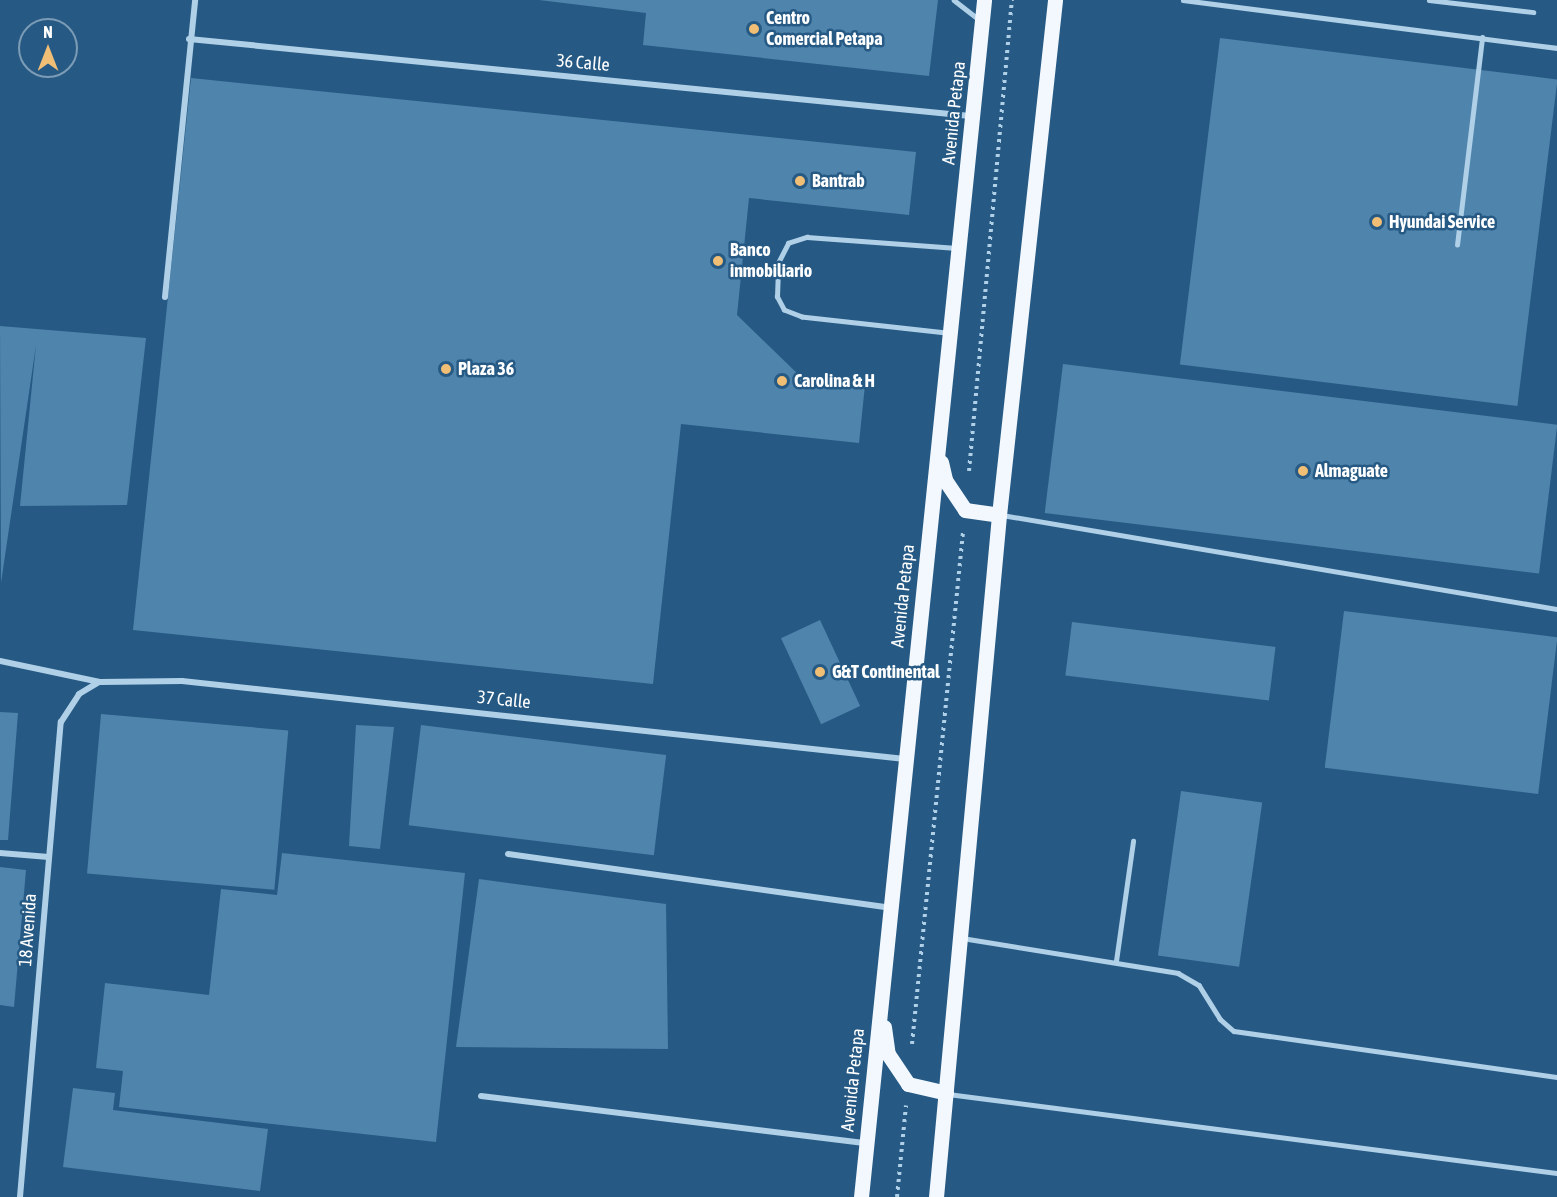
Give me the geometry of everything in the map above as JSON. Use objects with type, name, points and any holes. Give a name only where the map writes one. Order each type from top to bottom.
[{"type":"main road","name":"Avenida Petapa","points":[[861,1197],[974,116],[984,0]]},
{"type":"main road","points":[[936,1197],[999,515],[1054,0]]},
{"type":"main road","points":[[938,447],[945,480],[965,510],[999,515]]},
{"type":"main road","points":[[881,1000],[888,1054],[908,1084],[946,1093]]},
{"type":"street","points":[[165,297],[189,39],[195,0]]},
{"type":"street","name":"36 Calle","points":[[189,39],[974,116]]},
{"type":"street","name":"37 Calle","points":[[0,661],[100,682],[182,681],[905,759]]},
{"type":"street","name":"18 Avenida","points":[[20,1197],[62,722],[80,694],[100,682]]},
{"type":"street","points":[[0,853],[49,857]]},
{"type":"street","points":[[508,854],[891,908]]},
{"type":"street","points":[[481,1096],[866,1143]]},
{"type":"lane","points":[[954,0],[982,22]]},
{"type":"lane","points":[[1183,0],[1557,48]]},
{"type":"lane","points":[[1429,0],[1533,12]]},
{"type":"lane","points":[[1457,245],[1482,38]]},
{"type":"lane","points":[[950,334],[802,317],[784,310],[777,297],[778,263],[788,243],[807,237],[960,248]]},
{"type":"lane","points":[[999,515],[1557,609]]},
{"type":"lane","points":[[1116,961],[1133,841]]},
{"type":"lane","points":[[960,937],[1178,973],[1199,985],[1220,1019],[1234,1031],[1557,1077]]},
{"type":"lane","points":[[946,1093],[1557,1173]]},
{"type":"path","points":[[897,1197],[965,510],[1012,0]]},
{"type":"building","name":"Centro Comercial Petapa","points":[[539,0],[938,0],[929,76],[643,45],[646,13]]},
{"type":"building","name":"Hyundai Service","points":[[1220,38],[1557,79],[1517,406],[1180,365]]},
{"type":"building","name":"Plaza 36","points":[[191,78],[916,152],[909,215],[749,198],[737,315],[802,378],[865,385],[859,443],[681,424],[653,684],[133,630]]},
{"type":"building","points":[[0,326],[146,338],[127,505],[20,506],[36,345],[1,583]]},
{"type":"building","name":"Almaguate","points":[[1063,364],[1557,425],[1539,574],[1045,513]]},
{"type":"building","points":[[1344,611],[1557,637],[1538,794],[1325,768]]},
{"type":"building","name":"G&T Continental","points":[[820,620],[860,706],[821,724],[781,638]]},
{"type":"building","points":[[1072,622],[1275,647],[1269,701],[1065,676]]},
{"type":"building","points":[[0,712],[18,713],[8,840],[0,840]]},
{"type":"building","points":[[101,714],[288,730],[274,890],[87,873]]},
{"type":"building","points":[[356,725],[394,727],[380,849],[349,846]]},
{"type":"building","points":[[421,725],[666,755],[654,855],[409,825]]},
{"type":"building","points":[[1181,791],[1262,802],[1239,967],[1158,955]]},
{"type":"building","points":[[282,853],[465,873],[436,1142],[119,1107],[123,1071],[96,1068],[105,983],[209,995],[221,889],[277,895]]},
{"type":"building","points":[[0,867],[26,870],[14,1007],[0,1005]]},
{"type":"building","points":[[479,879],[666,904],[668,1049],[456,1047]]},
{"type":"building","points":[[73,1088],[115,1093],[113,1110],[268,1129],[260,1191],[63,1167]]},
{"type":"place","name":"Centro Comercial Petapa","points":[[754,29]]},
{"type":"place","name":"Bantrab","points":[[800,181]]},
{"type":"place","name":"Hyundai Service","points":[[1377,222]]},
{"type":"place","name":"Banco inmobiliario","points":[[718,261]]},
{"type":"place","name":"Plaza 36","points":[[446,369]]},
{"type":"place","name":"Carolina & H","points":[[782,381]]},
{"type":"place","name":"Almaguate","points":[[1303,471]]},
{"type":"place","name":"G&T Continental","points":[[820,672]]}]
